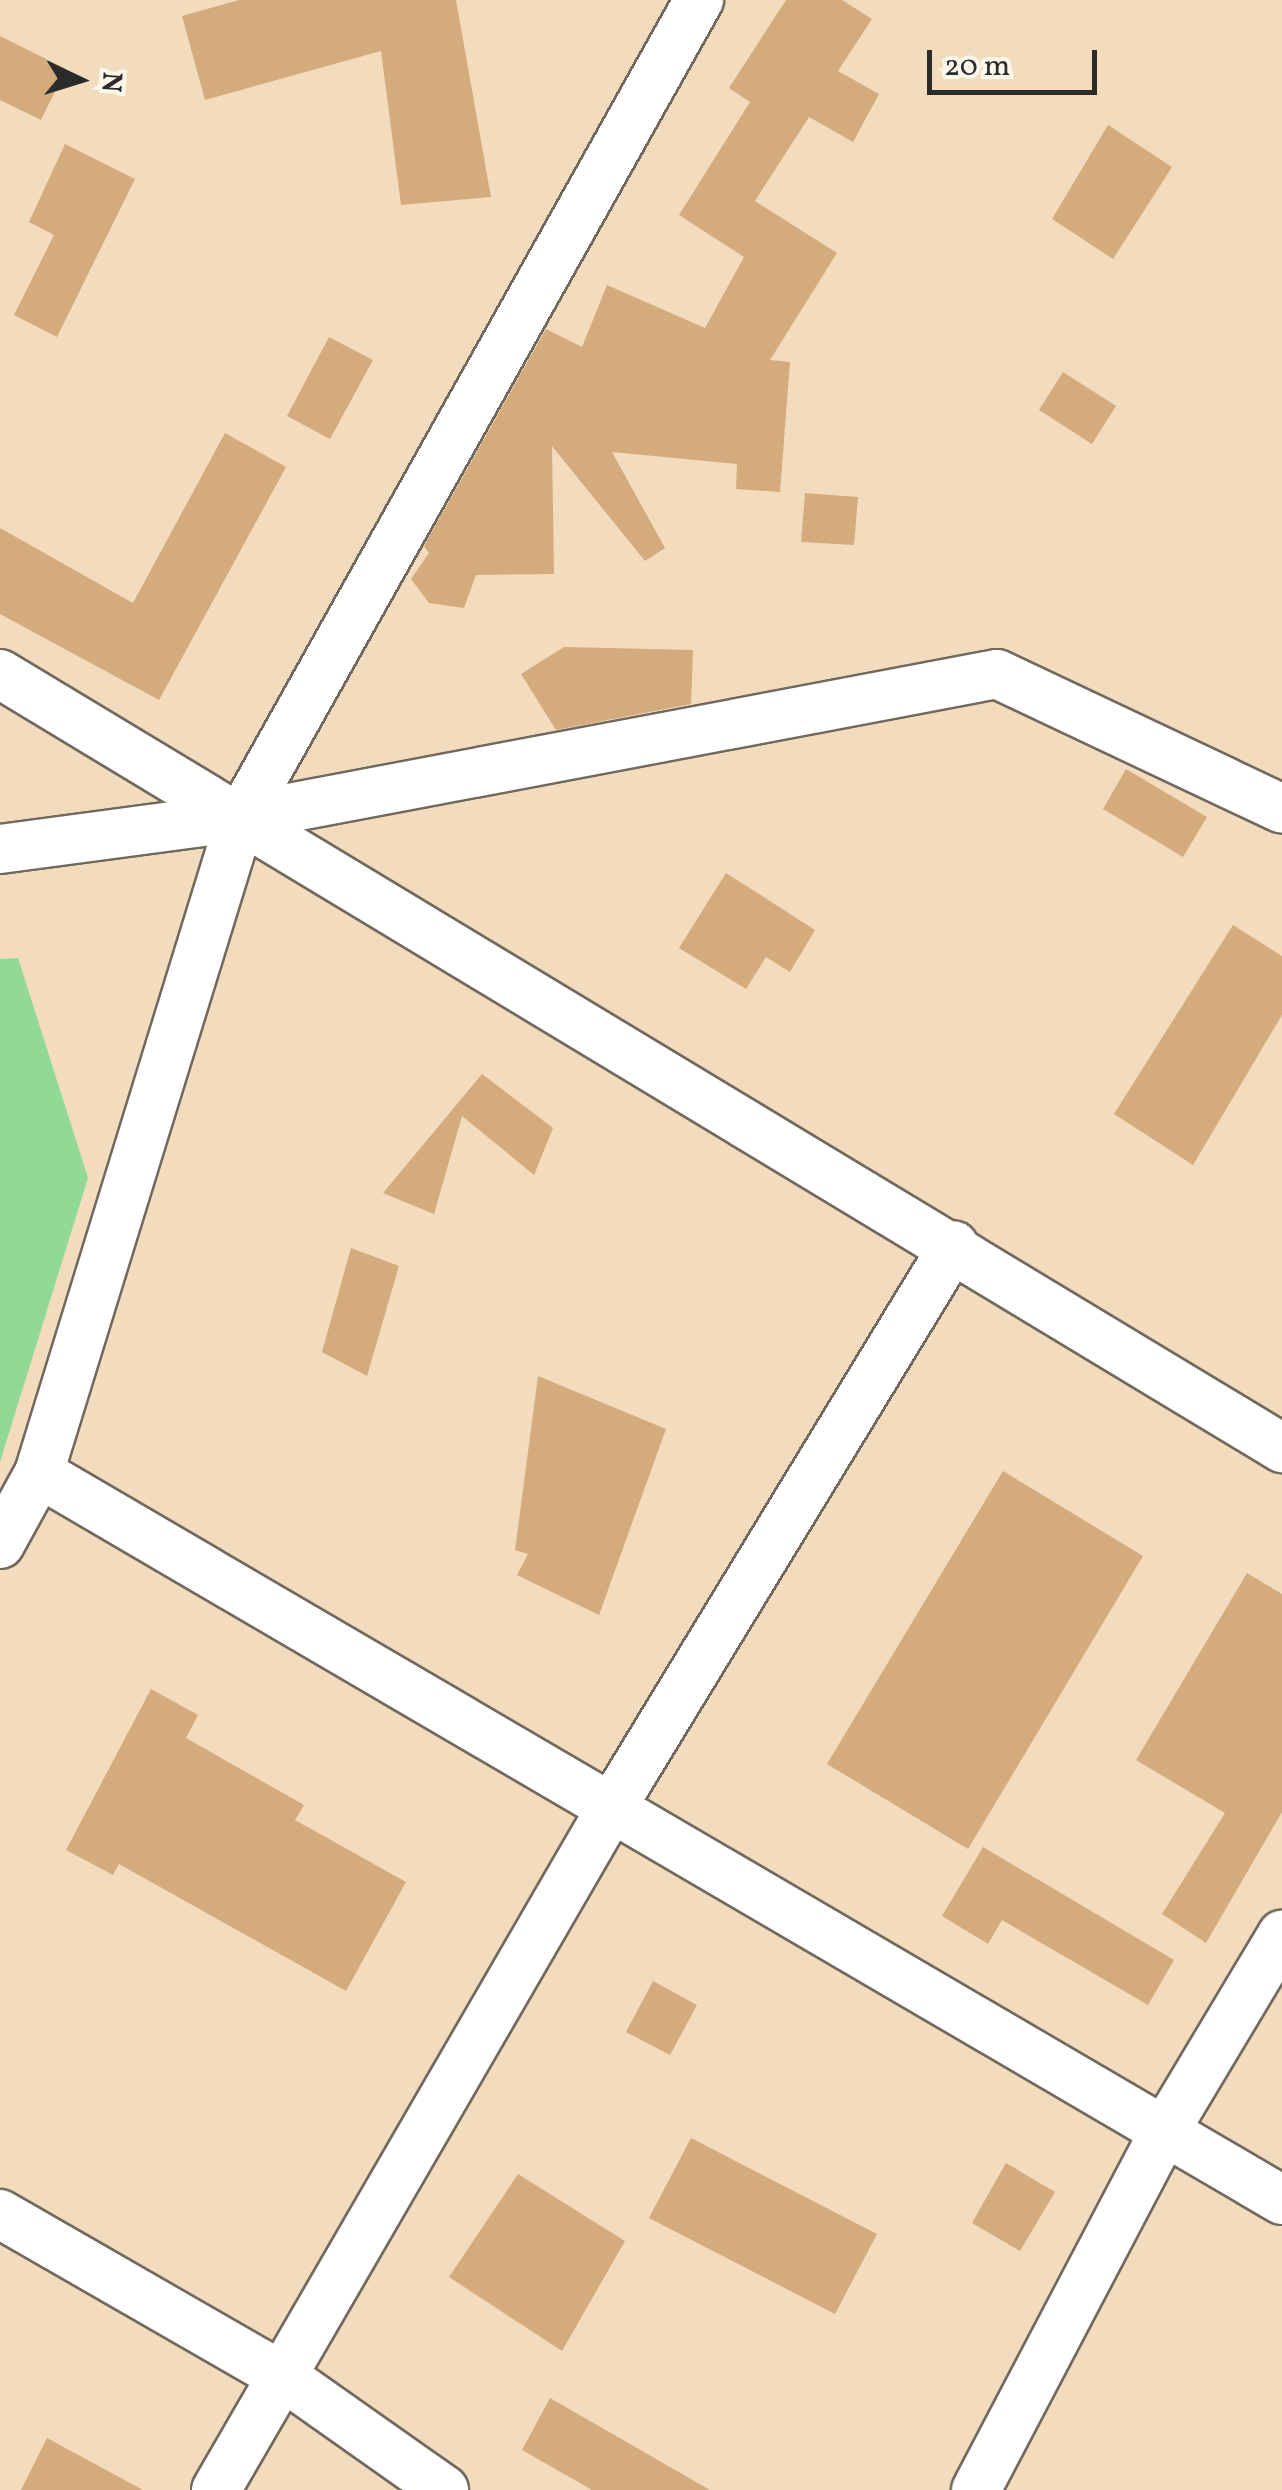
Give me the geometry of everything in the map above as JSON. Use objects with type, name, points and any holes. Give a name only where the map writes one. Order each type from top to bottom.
[{"type":"street","points":[[0,1544],[39,1473],[241,818],[698,0]]},
{"type":"street","points":[[0,674],[954,1244],[1282,1448]]},
{"type":"street","points":[[0,850],[241,818],[997,674],[1282,809]]},
{"type":"street","points":[[216,2490],[610,1810],[954,1244]]},
{"type":"street","points":[[39,1473],[1282,2200]]},
{"type":"street","points":[[976,2490],[1164,2132],[1282,1935]]},
{"type":"street","points":[[0,2214],[284,2377],[444,2490]]},
{"type":"green space","points":[[18,958],[88,1178],[0,1462],[0,959]]},
{"type":"building","points":[[239,0],[456,0],[491,197],[401,205],[381,51],[205,100],[182,16]]},
{"type":"building","points":[[786,0],[842,0],[872,19],[838,71],[879,94],[853,142],[809,117],[755,201],[837,253],[770,360],[790,362],[780,492],[736,489],[737,464],[612,452],[665,548],[645,561],[552,446],[554,574],[476,575],[464,608],[429,603],[411,579],[429,553],[424,546],[546,329],[582,347],[607,285],[705,328],[744,257],[679,215],[750,102],[729,88]]},
{"type":"building","points":[[0,36],[66,69],[41,120],[0,100]]},
{"type":"building","points":[[1108,125],[1172,167],[1113,259],[1052,219]]},
{"type":"building","points":[[65,144],[135,179],[57,337],[14,315],[54,235],[29,222]]},
{"type":"building","points":[[329,337],[373,360],[330,439],[287,416]]},
{"type":"building","points":[[1063,372],[1116,406],[1092,444],[1039,410]]},
{"type":"building","points":[[225,433],[286,467],[159,700],[0,614],[0,528],[133,603]]},
{"type":"building","points":[[805,493],[858,497],[854,545],[801,542]]},
{"type":"building","points":[[564,647],[693,650],[691,704],[556,730],[521,674]]},
{"type":"building","points":[[1126,769],[1207,817],[1183,857],[1103,809]]},
{"type":"building","points":[[726,873],[815,930],[790,972],[766,957],[746,989],[679,948]]},
{"type":"building","points":[[1233,925],[1282,956],[1282,1015],[1193,1165],[1114,1114]]},
{"type":"building","points":[[482,1074],[553,1128],[534,1175],[462,1116],[434,1214],[383,1193]]},
{"type":"building","points":[[351,1248],[399,1266],[367,1376],[322,1352]]},
{"type":"building","points":[[538,1376],[666,1429],[599,1615],[517,1575],[528,1554],[515,1550]]},
{"type":"building","points":[[1003,1471],[1143,1556],[968,1849],[827,1764]]},
{"type":"building","points":[[1247,1573],[1282,1594],[1282,1812],[1206,1943],[1162,1914],[1225,1813],[1136,1760]]},
{"type":"building","points":[[151,1689],[198,1715],[186,1738],[304,1805],[295,1820],[406,1882],[346,1991],[119,1864],[113,1875],[66,1850]]},
{"type":"building","points":[[983,1847],[1174,1960],[1148,2005],[1002,1920],[988,1944],[942,1916]]},
{"type":"building","points":[[653,1981],[697,2005],[670,2055],[626,2032]]},
{"type":"building","points":[[691,2138],[877,2234],[835,2314],[649,2218]]},
{"type":"building","points":[[1006,2163],[1055,2192],[1020,2251],[972,2223]]},
{"type":"building","points":[[518,2174],[625,2241],[562,2351],[449,2277]]},
{"type":"building","points":[[550,2398],[710,2490],[592,2490],[522,2450]]},
{"type":"building","points":[[47,2438],[143,2490],[21,2490]]}]
